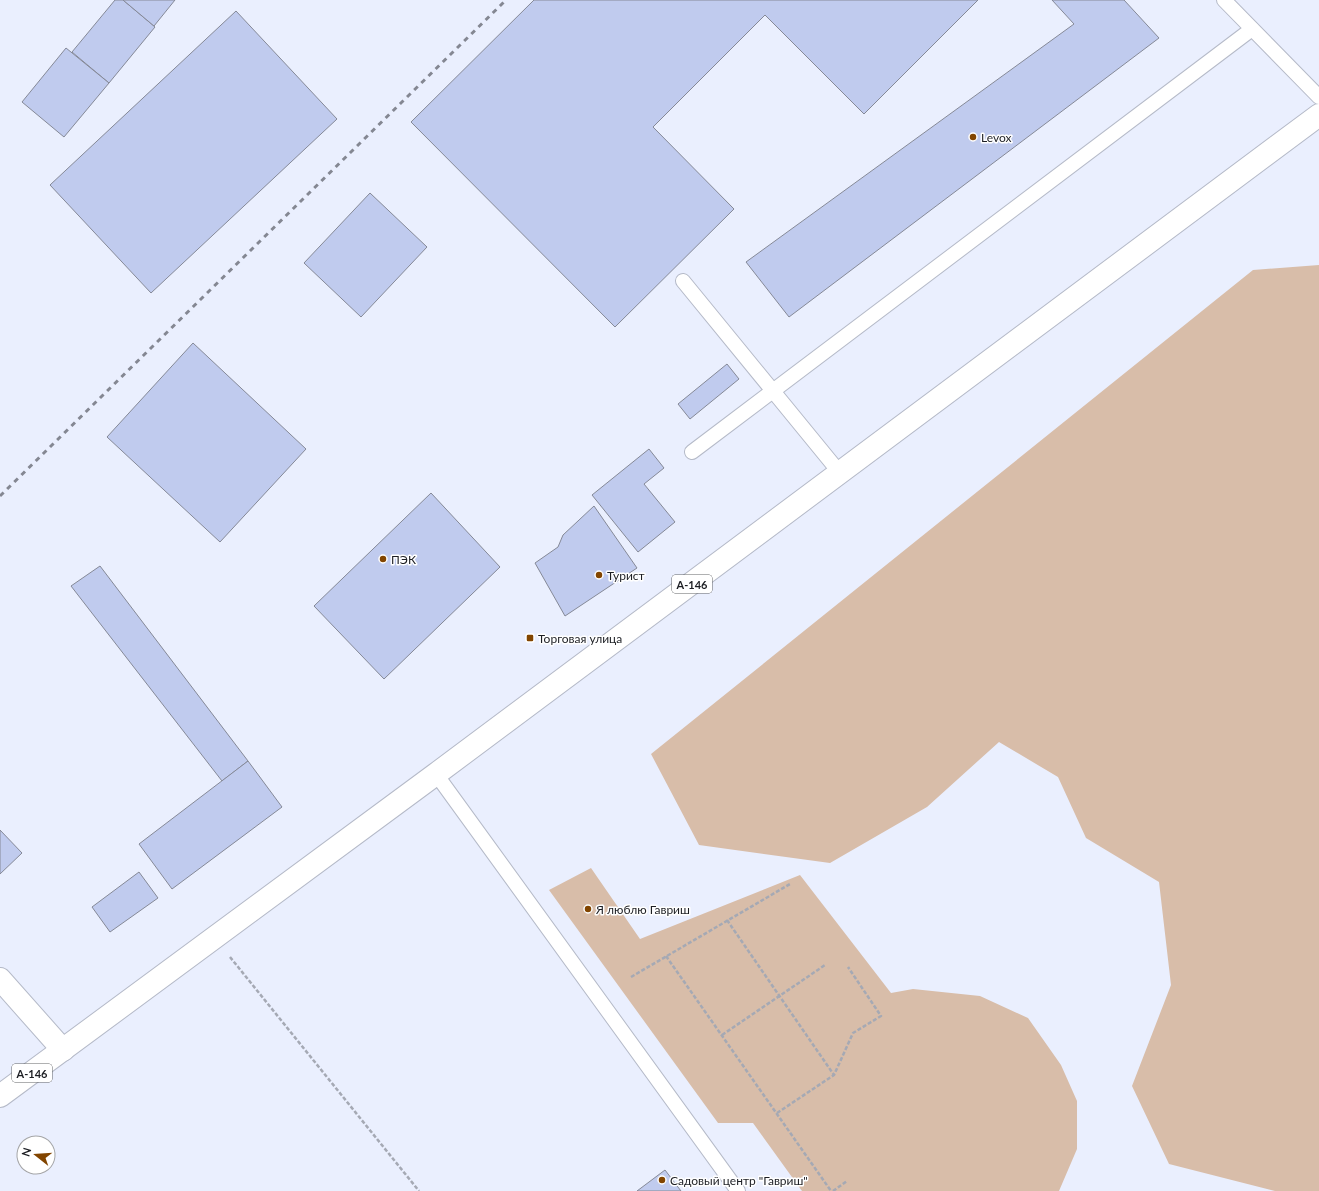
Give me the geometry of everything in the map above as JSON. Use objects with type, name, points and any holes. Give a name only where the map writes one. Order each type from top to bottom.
[{"type":"main road","name":"А-146","points":[[0,1096],[436,774],[1319,115]]},
{"type":"main road","points":[[0,979],[63,1050]]},
{"type":"lane","points":[[1224,0],[1319,97]]},
{"type":"lane","points":[[692,452],[1252,29]]},
{"type":"lane","points":[[683,281],[840,473]]},
{"type":"lane","points":[[436,774],[738,1191]]},
{"type":"path","points":[[631,977],[790,884]]},
{"type":"path","points":[[727,920],[834,1075]]},
{"type":"path","points":[[214,938],[419,1191]]},
{"type":"path","points":[[666,956],[832,1191],[847,1181]]},
{"type":"path","points":[[722,1035],[825,964]]},
{"type":"path","points":[[777,1113],[834,1075],[853,1033],[881,1016],[848,967]]},
{"type":"shaded area","points":[[1319,265],[1319,1191],[1275,1191],[1169,1164],[1132,1086],[1171,985],[1159,882],[1086,838],[1058,777],[999,742],[927,807],[830,863],[699,845],[651,754],[1253,270]]},
{"type":"shaded area","points":[[591,868],[640,939],[800,875],[891,993],[913,989],[980,996],[1028,1018],[1061,1065],[1077,1101],[1077,1149],[1059,1191],[802,1191],[753,1123],[718,1123],[549,890]]},
{"type":"building","points":[[115,0],[123,0],[155,27],[109,83],[72,52]]},
{"type":"building","points":[[123,0],[175,0],[154,26]]},
{"type":"building","points":[[534,0],[978,0],[864,114],[765,15],[653,127],[734,209],[615,327],[411,122]]},
{"type":"building","points":[[1052,0],[1124,0],[1159,38],[789,317],[746,262],[1074,24]]},
{"type":"building","points":[[236,11],[337,119],[151,293],[50,185]]},
{"type":"building","points":[[66,48],[109,83],[64,137],[22,102]]},
{"type":"building","points":[[370,193],[427,247],[361,317],[304,263]]},
{"type":"building","points":[[193,343],[306,449],[220,542],[107,437]]},
{"type":"building","points":[[727,364],[739,379],[690,419],[678,404]]},
{"type":"building","points":[[649,449],[664,468],[644,484],[675,522],[638,552],[592,495]]},
{"type":"building","points":[[431,493],[500,567],[384,679],[314,606]]},
{"type":"building","points":[[594,506],[637,568],[565,616],[535,563],[558,547],[563,535]]},
{"type":"building","points":[[100,566],[248,761],[222,781],[71,586]]},
{"type":"building","points":[[248,761],[282,807],[172,889],[139,844]]},
{"type":"building","points":[[0,830],[22,853],[0,874]]},
{"type":"building","points":[[139,872],[158,898],[110,932],[92,907]]},
{"type":"building","name":"Садовый центр \"Гавриш\"","points":[[665,1170],[681,1191],[637,1191]]},
{"type":"railway","points":[[0,496],[506,0]]},
{"type":"place","name":"Levox","points":[[973,137]]},
{"type":"place","name":"ПЭК","points":[[383,559]]},
{"type":"place","name":"Турист","points":[[599,575]]},
{"type":"place","name":"Торговая улица","points":[[530,638]]},
{"type":"place","name":"Я люблю Гавриш","points":[[588,909]]},
{"type":"place","name":"Садовый центр \"Гавриш\"","points":[[662,1180]]}]
